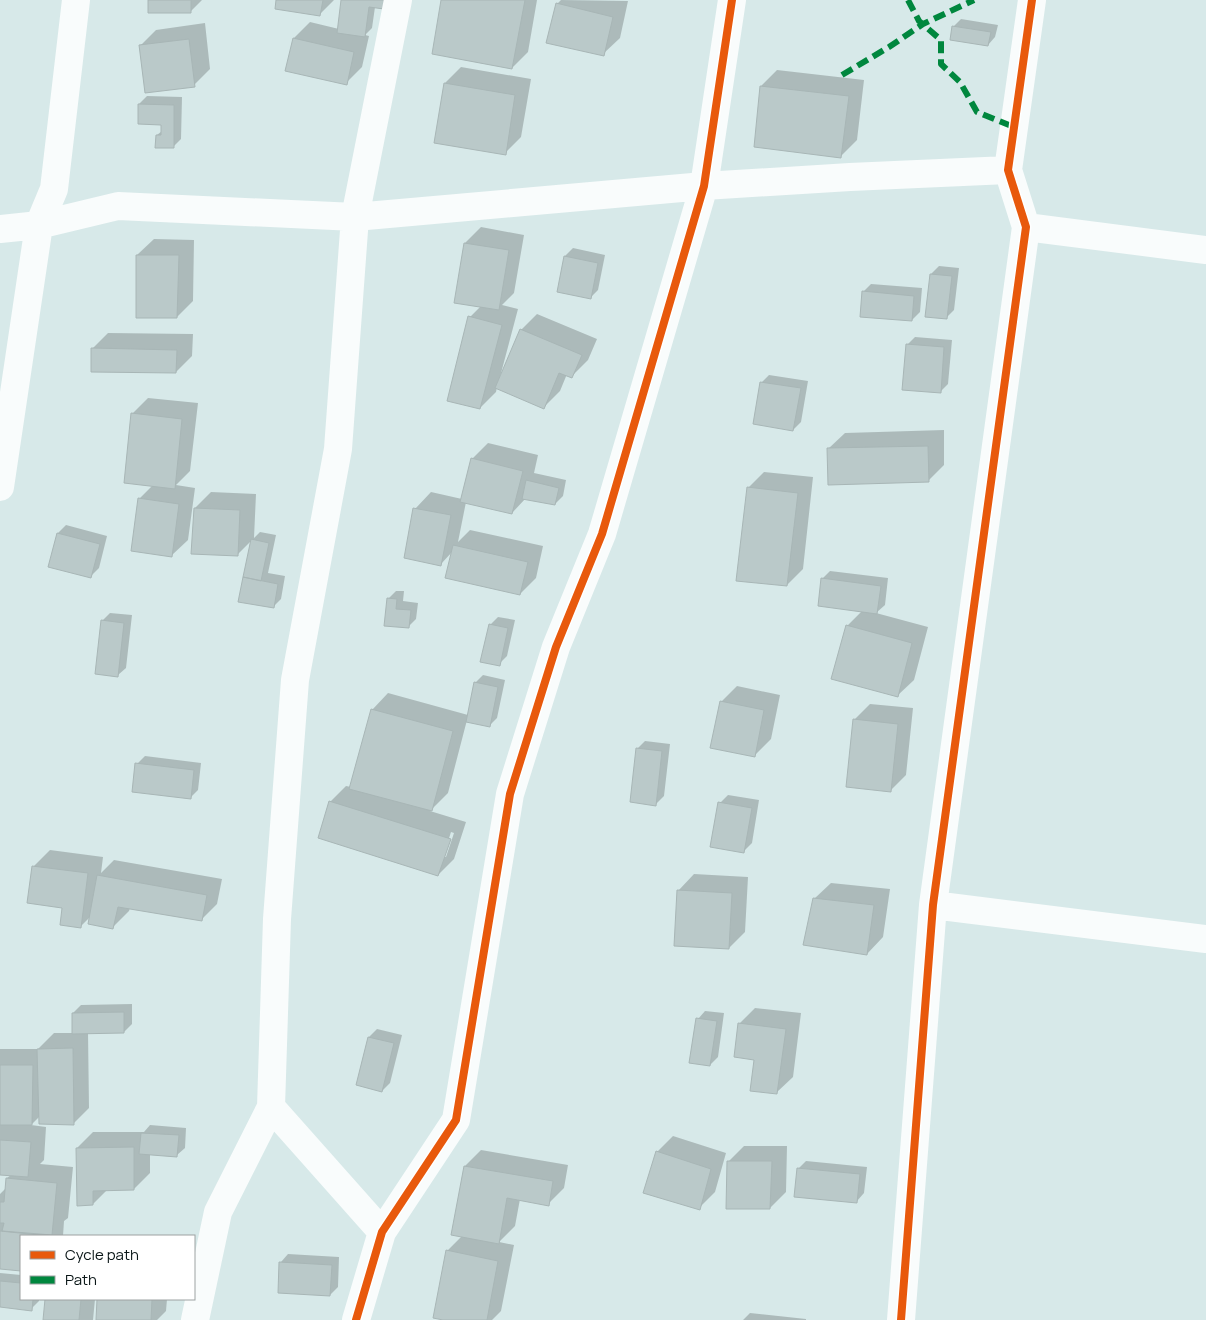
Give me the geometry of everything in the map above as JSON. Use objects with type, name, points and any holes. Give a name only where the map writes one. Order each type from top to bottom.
[{"type":"street","points":[[0,487],[39,225],[54,189],[76,0]]},
{"type":"street","points":[[195,1320],[218,1212],[271,1107],[277,919],[295,680],[338,449],[356,217],[398,0]]},
{"type":"street","points":[[356,1320],[382,1232],[456,1120],[510,794],[556,646],[602,534],[704,186],[732,0]]},
{"type":"street","points":[[901,1320],[933,905],[1026,227],[1008,170],[1032,0]]},
{"type":"street","points":[[0,229],[39,225],[118,206],[356,217],[704,186],[1008,170]]},
{"type":"street","points":[[1026,227],[1206,250]]},
{"type":"street","points":[[933,905],[1206,939]]},
{"type":"street","points":[[271,1107],[382,1232]]},
{"type":"building","points":[[148,0],[191,0],[191,13],[148,13]]},
{"type":"building","points":[[276,0],[323,0],[320,16],[275,9]]},
{"type":"building","points":[[341,0],[385,0],[384,9],[369,7],[365,37],[337,33]]},
{"type":"building","points":[[441,0],[525,0],[512,69],[432,54]]},
{"type":"building","points":[[556,3],[613,17],[604,56],[546,43]]},
{"type":"building","points":[[952,26],[991,32],[988,46],[950,40]]},
{"type":"building","points":[[293,38],[354,52],[347,85],[285,71]]},
{"type":"building","points":[[189,39],[195,87],[145,93],[139,45]]},
{"type":"building","points":[[444,83],[515,95],[506,155],[434,143]]},
{"type":"building","points":[[760,86],[849,96],[841,158],[754,147]]},
{"type":"building","points":[[138,104],[174,105],[174,148],[155,148],[156,135],[161,135],[161,125],[138,124]]},
{"type":"building","points":[[464,243],[509,250],[499,310],[454,303]]},
{"type":"building","points":[[136,255],[179,255],[177,318],[136,318]]},
{"type":"building","points":[[564,256],[598,263],[591,299],[557,292]]},
{"type":"building","points":[[930,274],[952,276],[947,319],[925,317]]},
{"type":"building","points":[[862,291],[914,296],[912,321],[860,317]]},
{"type":"building","points":[[468,316],[502,325],[480,409],[447,401]]},
{"type":"building","points":[[520,329],[582,355],[572,378],[559,373],[544,409],[495,388]]},
{"type":"building","points":[[906,344],[944,347],[941,393],[902,390]]},
{"type":"building","points":[[91,348],[177,350],[176,373],[91,372]]},
{"type":"building","points":[[760,382],[801,388],[793,431],[753,424]]},
{"type":"building","points":[[131,413],[182,419],[175,489],[124,483]]},
{"type":"building","points":[[928,446],[929,482],[828,485],[827,448]]},
{"type":"building","points":[[471,458],[523,471],[512,514],[460,502]]},
{"type":"building","points":[[526,480],[559,488],[555,505],[522,499]]},
{"type":"building","points":[[747,487],[798,493],[787,586],[736,581]]},
{"type":"building","points":[[138,498],[179,504],[172,557],[131,551]]},
{"type":"building","points":[[194,508],[240,510],[238,556],[191,554]]},
{"type":"building","points":[[413,508],[451,515],[441,566],[404,558]]},
{"type":"building","points":[[57,533],[100,544],[91,578],[48,567]]},
{"type":"building","points":[[251,539],[269,543],[261,581],[243,577]]},
{"type":"building","points":[[453,545],[528,562],[520,595],[445,578]]},
{"type":"building","points":[[243,577],[278,584],[274,608],[238,602]]},
{"type":"building","points":[[821,578],[881,586],[877,614],[818,606]]},
{"type":"building","points":[[387,598],[397,599],[396,609],[411,610],[409,628],[384,626]]},
{"type":"building","points":[[101,620],[124,623],[118,677],[95,674]]},
{"type":"building","points":[[489,624],[508,628],[500,666],[480,662]]},
{"type":"building","points":[[846,625],[912,643],[898,697],[831,679]]},
{"type":"building","points":[[474,682],[498,687],[490,727],[466,722]]},
{"type":"building","points":[[720,701],[764,710],[755,757],[710,748]]},
{"type":"building","points":[[371,709],[453,731],[432,811],[349,789]]},
{"type":"building","points":[[853,719],[898,724],[891,792],[846,787]]},
{"type":"building","points":[[636,748],[662,751],[656,806],[630,802]]},
{"type":"building","points":[[135,763],[194,770],[191,799],[132,792]]},
{"type":"building","points":[[329,801],[451,839],[438,876],[318,838]]},
{"type":"building","points":[[718,802],[752,808],[744,853],[710,847]]},
{"type":"building","points":[[32,866],[88,873],[81,928],[60,925],[62,908],[27,903]]},
{"type":"building","points":[[97,875],[207,895],[202,921],[118,907],[113,929],[88,924]]},
{"type":"building","points":[[677,890],[732,893],[729,949],[674,946]]},
{"type":"building","points":[[813,898],[874,905],[867,955],[803,945]]},
{"type":"building","points":[[124,1012],[124,1033],[72,1034],[72,1013]]},
{"type":"building","points":[[696,1018],[717,1021],[710,1066],[689,1063]]},
{"type":"building","points":[[738,1023],[786,1029],[777,1094],[750,1091],[754,1060],[734,1057]]},
{"type":"building","points":[[368,1037],[394,1043],[382,1092],[356,1085]]},
{"type":"building","points":[[73,1048],[74,1125],[39,1124],[37,1049]]},
{"type":"building","points":[[0,1065],[33,1065],[32,1125],[0,1125]]},
{"type":"building","points":[[141,1133],[179,1135],[177,1157],[139,1154]]},
{"type":"building","points":[[0,1140],[31,1142],[28,1177],[0,1175]]},
{"type":"building","points":[[134,1147],[134,1190],[93,1191],[93,1205],[77,1206],[76,1148]]},
{"type":"building","points":[[656,1151],[711,1169],[700,1210],[643,1193]]},
{"type":"building","points":[[727,1161],[772,1161],[770,1209],[726,1209]]},
{"type":"building","points":[[464,1166],[553,1181],[549,1206],[507,1198],[499,1244],[451,1235]]},
{"type":"building","points":[[797,1168],[860,1174],[857,1203],[794,1197]]},
{"type":"building","points":[[6,1178],[57,1183],[52,1235],[2,1231],[4,1223],[0,1223],[0,1202],[4,1202]]},
{"type":"building","points":[[0,1231],[39,1235],[20,1235],[20,1271],[0,1269]]},
{"type":"building","points":[[446,1250],[498,1261],[487,1320],[443,1320],[433,1318]]},
{"type":"building","points":[[279,1262],[332,1265],[330,1296],[278,1293]]},
{"type":"building","points":[[0,1281],[20,1283],[20,1300],[33,1300],[32,1311],[0,1307]]},
{"type":"building","points":[[45,1300],[81,1300],[79,1320],[43,1320]]},
{"type":"building","points":[[97,1300],[152,1300],[151,1320],[96,1320]]},
{"type":"marked path","points":[[908,0],[919,21],[941,40],[941,64],[960,82],[977,112],[1014,127]]},
{"type":"marked path","points":[[842,75],[923,24],[974,0]]},
{"type":"cycle path","points":[[356,1320],[382,1232],[456,1120],[510,794],[556,647],[602,534],[704,186],[732,0]]},
{"type":"cycle path","points":[[901,1320],[933,905],[1026,227],[1008,170],[1032,0]]}]
